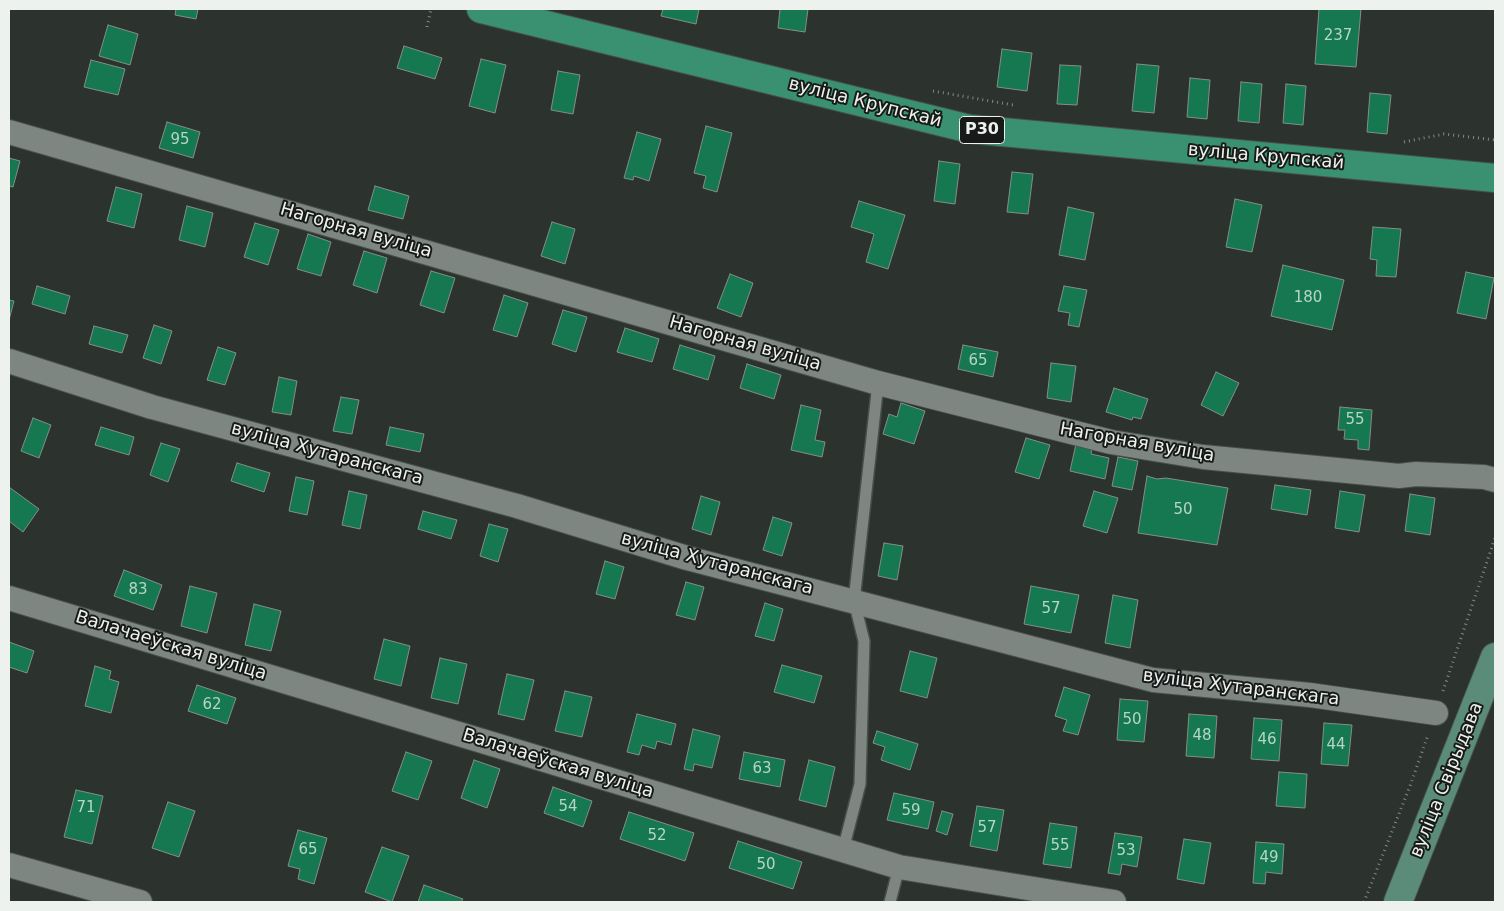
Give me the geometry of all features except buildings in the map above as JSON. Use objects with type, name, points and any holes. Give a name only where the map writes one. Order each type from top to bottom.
[{"type":"main road","name":"вуліца Крупскай","points":[[481,9],[970,129],[1495,178]]},
{"type":"main road","name":"вуліца Свірыдава","points":[[1398,902],[1495,657]]},
{"type":"street","name":"Нагорная вуліца","points":[[9,132],[91,154],[878,383],[1111,442],[1203,457],[1399,476],[1416,474],[1495,480]]},
{"type":"street","name":"вуліца Хутаранскага","points":[[9,361],[152,407],[517,506],[687,558],[1153,680],[1310,696],[1436,713]]},
{"type":"street","name":"Валачаеўская вуліца","points":[[9,598],[899,867],[1114,902]]},
{"type":"street","points":[[9,864],[140,902]]},
{"type":"lane","points":[[843,850],[860,784],[864,641],[854,601],[878,383]]},
{"type":"lane","points":[[890,902],[899,867]]},
{"type":"path","points":[[427,28],[431,9]]},
{"type":"path","points":[[925,90],[1019,106]]},
{"type":"path","points":[[1404,142],[1444,134],[1495,140]]},
{"type":"path","points":[[1364,902],[1410,786],[1495,538]]}]
